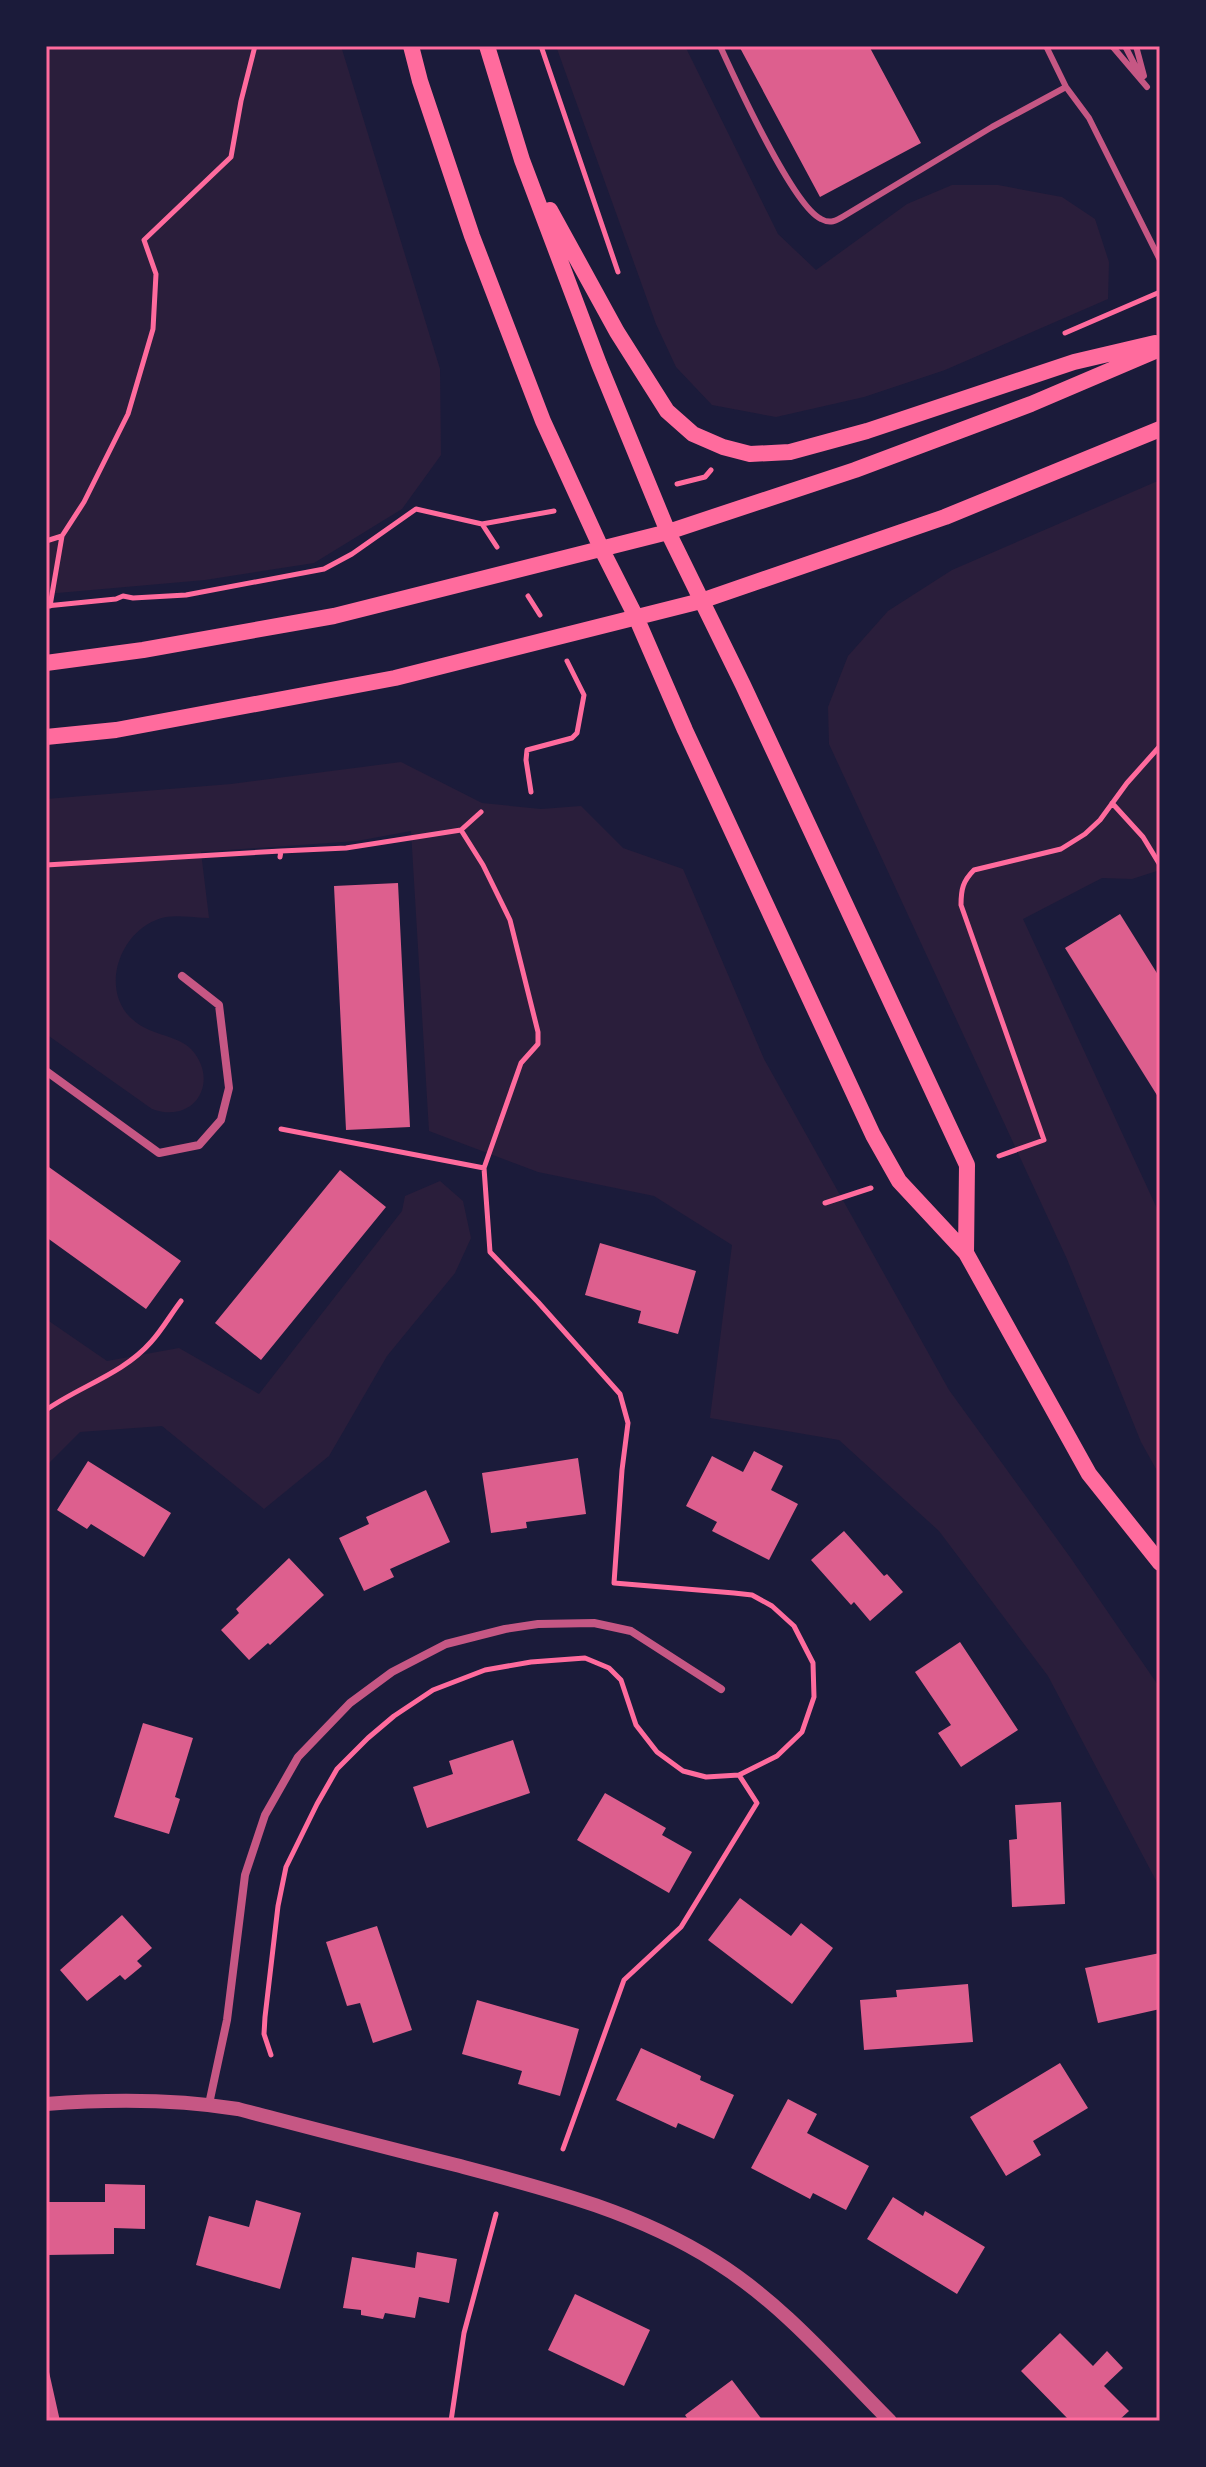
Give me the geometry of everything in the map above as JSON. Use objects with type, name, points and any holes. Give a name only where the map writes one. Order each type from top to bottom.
[{"type":"main road","points":[[411,46],[472,236],[543,421],[873,1135],[899,1181],[966,1253],[1089,1474],[1160,1563]]},
{"type":"main road","points":[[487,46],[522,160],[599,364],[668,532],[967,1165],[966,1253]]},
{"type":"main road","points":[[522,160],[617,332],[667,411],[693,434],[723,447],[750,454],[790,452],[867,431],[1074,362],[1160,342]]},
{"type":"main road","points":[[46,663],[143,650],[334,616],[668,532],[855,470],[1031,404],[1160,349]]},
{"type":"main road","points":[[46,737],[116,730],[395,678],[701,601],[945,517],[1160,429]]},
{"type":"street","points":[[46,1071],[159,1153],[199,1145],[221,1120],[229,1088],[219,1005],[182,976]]},
{"type":"street","points":[[209,2104],[227,2020],[245,1875],[265,1815],[298,1757],[350,1703],[392,1672],[446,1644],[538,1624],[594,1623],[631,1631],[721,1689]]},
{"type":"street","points":[[46,2104],[119,2100],[209,2104],[238,2109],[555,2190],[607,2208],[659,2229],[718,2263],[774,2304],[827,2353],[890,2421]]},
{"type":"lane","points":[[720,46],[750,110],[804,205],[824,221],[833,222],[844,216],[992,127],[1066,87]]},
{"type":"lane","points":[[1046,46],[1066,87],[1089,118],[1160,260]]},
{"type":"lane","points":[[1112,46],[1147,87]]},
{"type":"lane","points":[[1125,46],[1147,87]]},
{"type":"lane","points":[[1136,46],[1147,87]]},
{"type":"path","points":[[255,46],[231,157],[144,240],[156,274],[153,329],[128,414],[84,502],[62,536],[48,606],[123,596],[186,595],[324,569],[352,554],[416,509],[482,524],[555,639],[584,695],[577,733],[572,738],[527,750],[531,792]]},
{"type":"path","points":[[541,46],[622,283]]},
{"type":"path","points":[[46,541],[62,536]]},
{"type":"path","points":[[999,1156],[1044,1140],[961,905],[964,880],[974,870],[986,865],[1061,849],[1085,834],[1160,746]]},
{"type":"path","points":[[1112,803],[1143,837],[1160,865]]},
{"type":"path","points":[[46,865],[346,848],[461,830],[481,812]]},
{"type":"path","points":[[271,2055],[264,2034],[265,2017],[278,1906],[286,1867],[337,1769],[394,1716],[433,1690],[485,1670],[531,1662],[585,1658],[609,1668],[621,1680],[636,1725],[657,1752],[683,1771],[706,1777],[739,1775],[777,1756],[802,1732],[814,1697],[813,1663],[794,1626],[772,1606],[752,1595],[614,1583],[628,1423],[620,1394],[490,1252],[484,1168],[521,1063],[538,1044],[538,1032],[510,920],[483,865],[461,830]]},
{"type":"path","points":[[281,1129],[484,1168]]},
{"type":"path","points":[[825,1203],[871,1188]]},
{"type":"path","points":[[46,1410],[115,1372],[139,1353],[151,1343],[181,1301]]},
{"type":"path","points":[[563,2149],[624,1980],[681,1927],[757,1803],[739,1775]]},
{"type":"path","points":[[451,2421],[464,2333],[496,2214]]},
{"type":"shaded area","points":[[46,46],[341,46],[440,369],[441,455],[402,509],[314,563],[205,580],[46,594]]},
{"type":"shaded area","points":[[556,46],[685,46],[778,234],[816,270],[907,204],[952,185],[998,185],[1062,197],[1095,219],[1109,262],[1108,299],[945,370],[864,397],[776,417],[712,405],[676,367],[656,324]]},
{"type":"shaded area","points":[[1160,480],[1160,870],[1132,879],[1102,878],[1023,919],[1160,1215],[1160,1476],[1141,1442],[1067,1259],[829,744],[828,707],[848,656],[888,611],[952,570]]},
{"type":"shaded area","points":[[401,762],[482,803],[541,809],[581,806],[623,848],[683,869],[764,1059],[949,1390],[1160,1688],[1160,1888],[1048,1676],[939,1531],[839,1440],[710,1418],[732,1245],[654,1196],[538,1172],[429,1131],[411,831],[357,841],[201,852],[209,918],[166,917],[151,922],[129,942],[117,970],[119,1000],[127,1014],[143,1027],[184,1044],[199,1061],[203,1086],[199,1097],[181,1111],[152,1109],[46,1034],[46,799],[231,784]]},
{"type":"shaded area","points":[[440,1181],[463,1201],[471,1238],[455,1273],[387,1356],[329,1456],[264,1509],[162,1426],[80,1432],[46,1466],[46,1319],[107,1361],[179,1348],[259,1394],[402,1211],[405,1196]]},
{"type":"building","points":[[739,46],[869,46],[921,143],[820,197]]},
{"type":"building","points":[[398,883],[410,1127],[346,1130],[334,886]]},
{"type":"building","points":[[1120,914],[1160,978],[1160,1100],[1065,948]]},
{"type":"building","points":[[46,1165],[181,1261],[146,1309],[46,1237]]},
{"type":"building","points":[[340,1170],[386,1207],[261,1360],[215,1323]]},
{"type":"building","points":[[600,1243],[696,1271],[678,1334],[638,1323],[641,1311],[585,1295]]},
{"type":"building","points":[[754,1451],[783,1466],[771,1490],[798,1504],[769,1560],[712,1531],[717,1522],[686,1506],[712,1456],[743,1472]]},
{"type":"building","points":[[578,1458],[586,1514],[526,1522],[527,1528],[491,1533],[482,1473]]},
{"type":"building","points":[[88,1461],[171,1513],[144,1557],[91,1524],[87,1529],[57,1510]]},
{"type":"building","points":[[426,1490],[450,1542],[390,1569],[394,1577],[364,1591],[339,1538],[369,1524],[366,1517]]},
{"type":"building","points":[[844,1531],[884,1576],[887,1574],[903,1592],[870,1621],[854,1602],[851,1605],[811,1560]]},
{"type":"building","points":[[289,1558],[324,1595],[270,1645],[268,1643],[249,1660],[221,1630],[239,1613],[236,1609]]},
{"type":"building","points":[[960,1642],[1018,1730],[961,1767],[938,1733],[951,1725],[915,1672]]},
{"type":"building","points":[[143,1723],[193,1738],[175,1797],[180,1799],[169,1834],[114,1817]]},
{"type":"building","points":[[513,1740],[530,1793],[427,1828],[413,1787],[453,1774],[449,1761]]},
{"type":"building","points":[[605,1793],[666,1828],[662,1835],[692,1852],[669,1893],[577,1840]]},
{"type":"building","points":[[1061,1802],[1065,1904],[1012,1907],[1009,1840],[1017,1839],[1015,1805]]},
{"type":"building","points":[[740,1898],[791,1936],[801,1923],[833,1948],[792,2004],[708,1940]]},
{"type":"building","points":[[122,1915],[152,1948],[137,1961],[142,1966],[125,1980],[120,1975],[87,2001],[60,1970]]},
{"type":"building","points":[[377,1926],[412,2030],[373,2043],[360,2003],[347,2006],[326,1942]]},
{"type":"building","points":[[1160,1953],[1160,2009],[1098,2023],[1085,1968]]},
{"type":"building","points":[[968,1984],[973,2042],[864,2050],[860,2000],[897,1997],[896,1990]]},
{"type":"building","points":[[477,2000],[579,2029],[560,2096],[518,2084],[522,2071],[462,2054]]},
{"type":"building","points":[[641,2048],[734,2095],[714,2139],[678,2123],[676,2128],[616,2100]]},
{"type":"building","points":[[1060,2063],[1088,2108],[1033,2141],[1041,2155],[1006,2176],[970,2117]]},
{"type":"building","points":[[788,2099],[817,2114],[807,2133],[869,2166],[846,2210],[813,2193],[810,2199],[751,2168]]},
{"type":"building","points":[[105,2184],[145,2185],[145,2229],[114,2228],[114,2254],[46,2255],[46,2202],[105,2202]]},
{"type":"building","points":[[893,2197],[923,2216],[925,2211],[985,2247],[957,2294],[867,2239]]},
{"type":"building","points":[[256,2200],[301,2213],[280,2289],[196,2265],[209,2216],[249,2227]]},
{"type":"building","points":[[417,2252],[457,2259],[449,2303],[419,2297],[415,2318],[385,2313],[383,2319],[361,2315],[361,2310],[343,2308],[352,2257],[415,2268]]},
{"type":"building","points":[[575,2294],[650,2330],[624,2386],[548,2350]]},
{"type":"building","points":[[1060,2333],[1093,2366],[1107,2351],[1123,2368],[1104,2386],[1129,2411],[1118,2421],[1070,2421],[1021,2371]]},
{"type":"building","points":[[47,2363],[60,2421],[46,2421]]},
{"type":"building","points":[[732,2380],[763,2421],[689,2421],[685,2415]]}]
